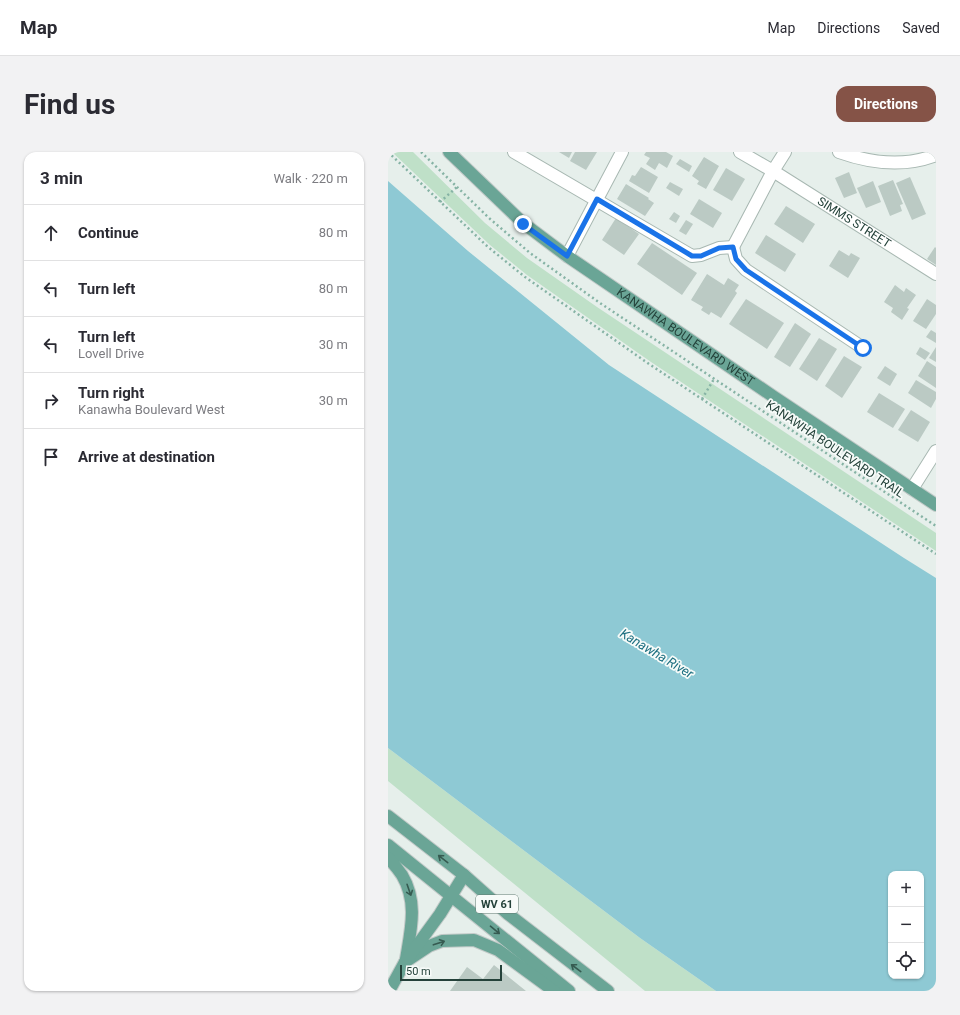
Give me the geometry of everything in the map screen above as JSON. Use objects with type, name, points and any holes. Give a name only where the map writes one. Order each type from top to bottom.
[{"type":"main road","name":"KANAWHA BOULEVARD WEST","points":[[449,152],[523,224],[567,256],[767,393],[936,505]]},
{"type":"main road","name":"WV 61","points":[[388,816],[464,875],[508,914],[608,991]]},
{"type":"main road","name":"WV 61","points":[[388,845],[569,991]]},
{"type":"main road","points":[[388,858],[401,873],[408,887],[412,900],[412,914],[405,962]]},
{"type":"main road","points":[[389,991],[405,962],[452,896],[464,875]]},
{"type":"main road","points":[[405,962],[429,946],[442,941],[474,940],[498,950],[554,991]]},
{"type":"street","points":[[514,152],[597,199],[692,256],[701,256],[719,248],[733,247]]},
{"type":"street","points":[[567,256],[622,152]]},
{"type":"street","name":"SIMMS STREET","points":[[740,152],[773,171],[936,274]]},
{"type":"street","points":[[784,152],[733,247],[736,259],[746,270],[863,348]]},
{"type":"street","points":[[839,152],[858,158],[882,162],[902,162],[936,155]]},
{"type":"street","points":[[912,489],[936,451]]},
{"type":"path","points":[[388,152],[488,247],[525,277],[702,399],[936,554]]},
{"type":"path","name":"KANAWHA BOULEVARD TRAIL","points":[[421,152],[489,218],[530,253],[600,303],[936,526]]},
{"type":"path","points":[[440,202],[457,187]]},
{"type":"path","points":[[702,399],[714,379]]},
{"type":"green space","points":[[392,152],[413,152],[485,223],[527,258],[597,307],[936,533],[936,551],[651,362],[527,275],[490,245]]},
{"type":"green space","points":[[388,748],[640,938],[716,991],[645,991],[388,781]]},
{"type":"water","name":"Kanawha River","points":[[388,181],[468,251],[609,365],[936,578],[936,991],[716,991],[640,938],[388,748]]},
{"type":"building","points":[[559,152],[572,152],[569,158]]},
{"type":"building","points":[[575,152],[597,152],[586,170],[570,161]]},
{"type":"building","points":[[646,152],[666,152],[673,156],[667,168],[659,163],[655,170],[646,164],[650,158],[644,155]]},
{"type":"building","points":[[704,157],[719,166],[706,189],[697,184],[699,181],[692,176]]},
{"type":"building","points":[[680,159],[692,166],[689,172],[676,164]]},
{"type":"building","points":[[641,167],[658,177],[649,193],[629,181],[632,175],[635,176]]},
{"type":"building","points":[[726,168],[745,179],[732,201],[713,190]]},
{"type":"building","points":[[849,172],[857,193],[844,198],[835,178]]},
{"type":"building","points":[[910,177],[926,214],[912,220],[896,183]]},
{"type":"building","points":[[893,180],[903,204],[900,205],[902,211],[890,216],[878,186]]},
{"type":"building","points":[[873,181],[881,202],[866,208],[857,188]]},
{"type":"building","points":[[670,182],[683,189],[679,196],[666,188]]},
{"type":"building","points":[[626,184],[649,198],[648,199],[654,203],[645,216],[617,199]]},
{"type":"building","points":[[699,199],[722,213],[713,228],[690,214]]},
{"type":"building","points":[[786,206],[815,224],[803,243],[774,224]]},
{"type":"building","points":[[674,212],[680,216],[676,223],[669,219]]},
{"type":"building","points":[[616,218],[639,234],[624,255],[602,240]]},
{"type":"building","points":[[686,220],[693,224],[686,235],[679,231]]},
{"type":"building","points":[[766,235],[796,254],[785,272],[755,253]]},
{"type":"building","points":[[652,243],[697,273],[682,295],[637,264]]},
{"type":"building","points":[[935,247],[936,248],[936,265],[927,259]]},
{"type":"building","points":[[839,250],[849,256],[851,253],[860,258],[848,278],[829,266]]},
{"type":"building","points":[[707,274],[724,285],[728,278],[739,285],[735,291],[737,293],[721,318],[711,312],[709,315],[701,310],[703,307],[691,300]]},
{"type":"building","points":[[895,285],[904,292],[906,288],[916,295],[907,308],[909,309],[902,320],[891,312],[893,308],[884,302]]},
{"type":"building","points":[[746,299],[784,323],[767,349],[729,324]]},
{"type":"building","points":[[927,299],[936,305],[936,314],[926,329],[913,321]]},
{"type":"building","points":[[795,323],[811,334],[790,367],[774,357]]},
{"type":"building","points":[[931,330],[936,333],[936,343],[926,337]]},
{"type":"building","points":[[819,338],[837,349],[817,381],[799,369]]},
{"type":"building","points":[[920,347],[930,353],[925,360],[916,354]]},
{"type":"building","points":[[936,347],[936,362],[929,358]]},
{"type":"building","points":[[844,356],[862,367],[842,398],[825,386]]},
{"type":"building","points":[[927,361],[936,367],[936,388],[918,376]]},
{"type":"building","points":[[885,366],[897,374],[890,386],[877,378]]},
{"type":"building","points":[[916,380],[936,392],[936,399],[931,408],[908,393]]},
{"type":"building","points":[[879,393],[905,409],[893,428],[867,412]]},
{"type":"building","points":[[911,410],[930,422],[918,442],[898,430]]},
{"type":"building","points":[[494,965],[526,991],[450,991],[467,967],[483,979]]},
{"type":"route","points":[[523,224],[567,256],[597,199],[692,256],[701,256],[710,250],[719,248],[733,247],[736,259],[746,270],[863,348]]}]
